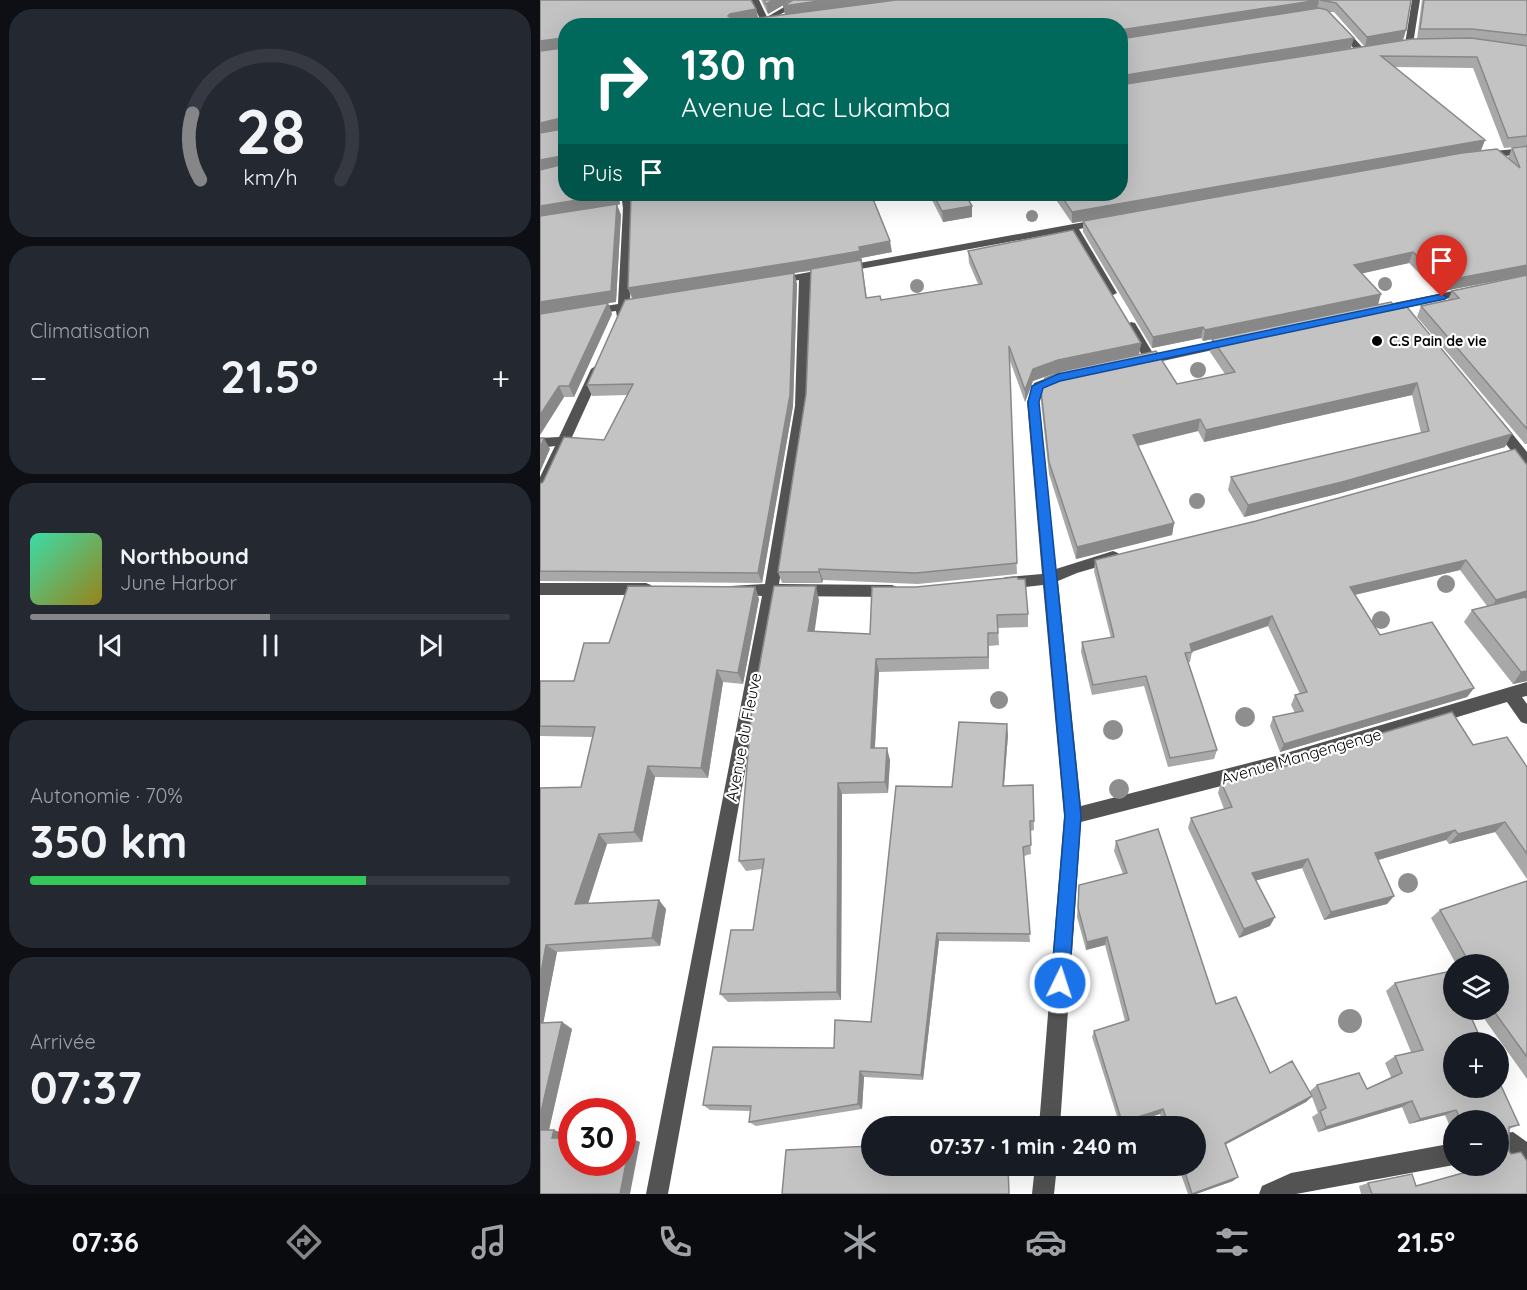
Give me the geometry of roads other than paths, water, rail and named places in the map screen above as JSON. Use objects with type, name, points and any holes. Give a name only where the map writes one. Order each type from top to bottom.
[{"type":"street","points":[[755,0],[759,18]]},
{"type":"street","points":[[768,18],[802,0]]},
{"type":"street","points":[[1409,44],[1416,0]]},
{"type":"street","points":[[1336,23],[1366,51],[1350,54]]},
{"type":"street","points":[[1469,157],[1527,151]]},
{"type":"street","points":[[615,328],[624,306],[625,201]]},
{"type":"street","points":[[760,284],[1118,219]]},
{"type":"street","points":[[1072,227],[1114,299]]},
{"type":"street","name":"Avenue du Fleuve","points":[[657,1194],[771,590],[801,406],[805,277]]},
{"type":"street","points":[[1365,313],[1403,310],[1480,289]]},
{"type":"street","points":[[581,313],[658,301]]},
{"type":"street","points":[[1126,319],[1151,360]]},
{"type":"street","points":[[1127,364],[1241,340]]},
{"type":"street","points":[[540,492],[601,361]]},
{"type":"street","points":[[1050,1116],[1073,816],[1048,579],[1033,402],[1038,386],[1069,376]]},
{"type":"street","points":[[1489,414],[1521,455]]},
{"type":"street","points":[[540,443],[563,441]]},
{"type":"street","points":[[989,585],[1048,579],[1073,567],[1125,554]]},
{"type":"street","points":[[540,589],[656,589]]},
{"type":"street","points":[[725,590],[906,592]]},
{"type":"street","points":[[1519,692],[1527,717]]},
{"type":"street","name":"Avenue Mangengenge","points":[[1073,816],[1276,764],[1519,692]]},
{"type":"street","points":[[1509,1144],[1513,1143],[1523,1153],[1527,1162]]},
{"type":"street","points":[[1270,1194],[1291,1184],[1443,1156]]},
{"type":"street","points":[[1043,1194],[1045,1176]]},
{"type":"place","name":"C.S Pain de vie","points":[[1377,341]]}]
